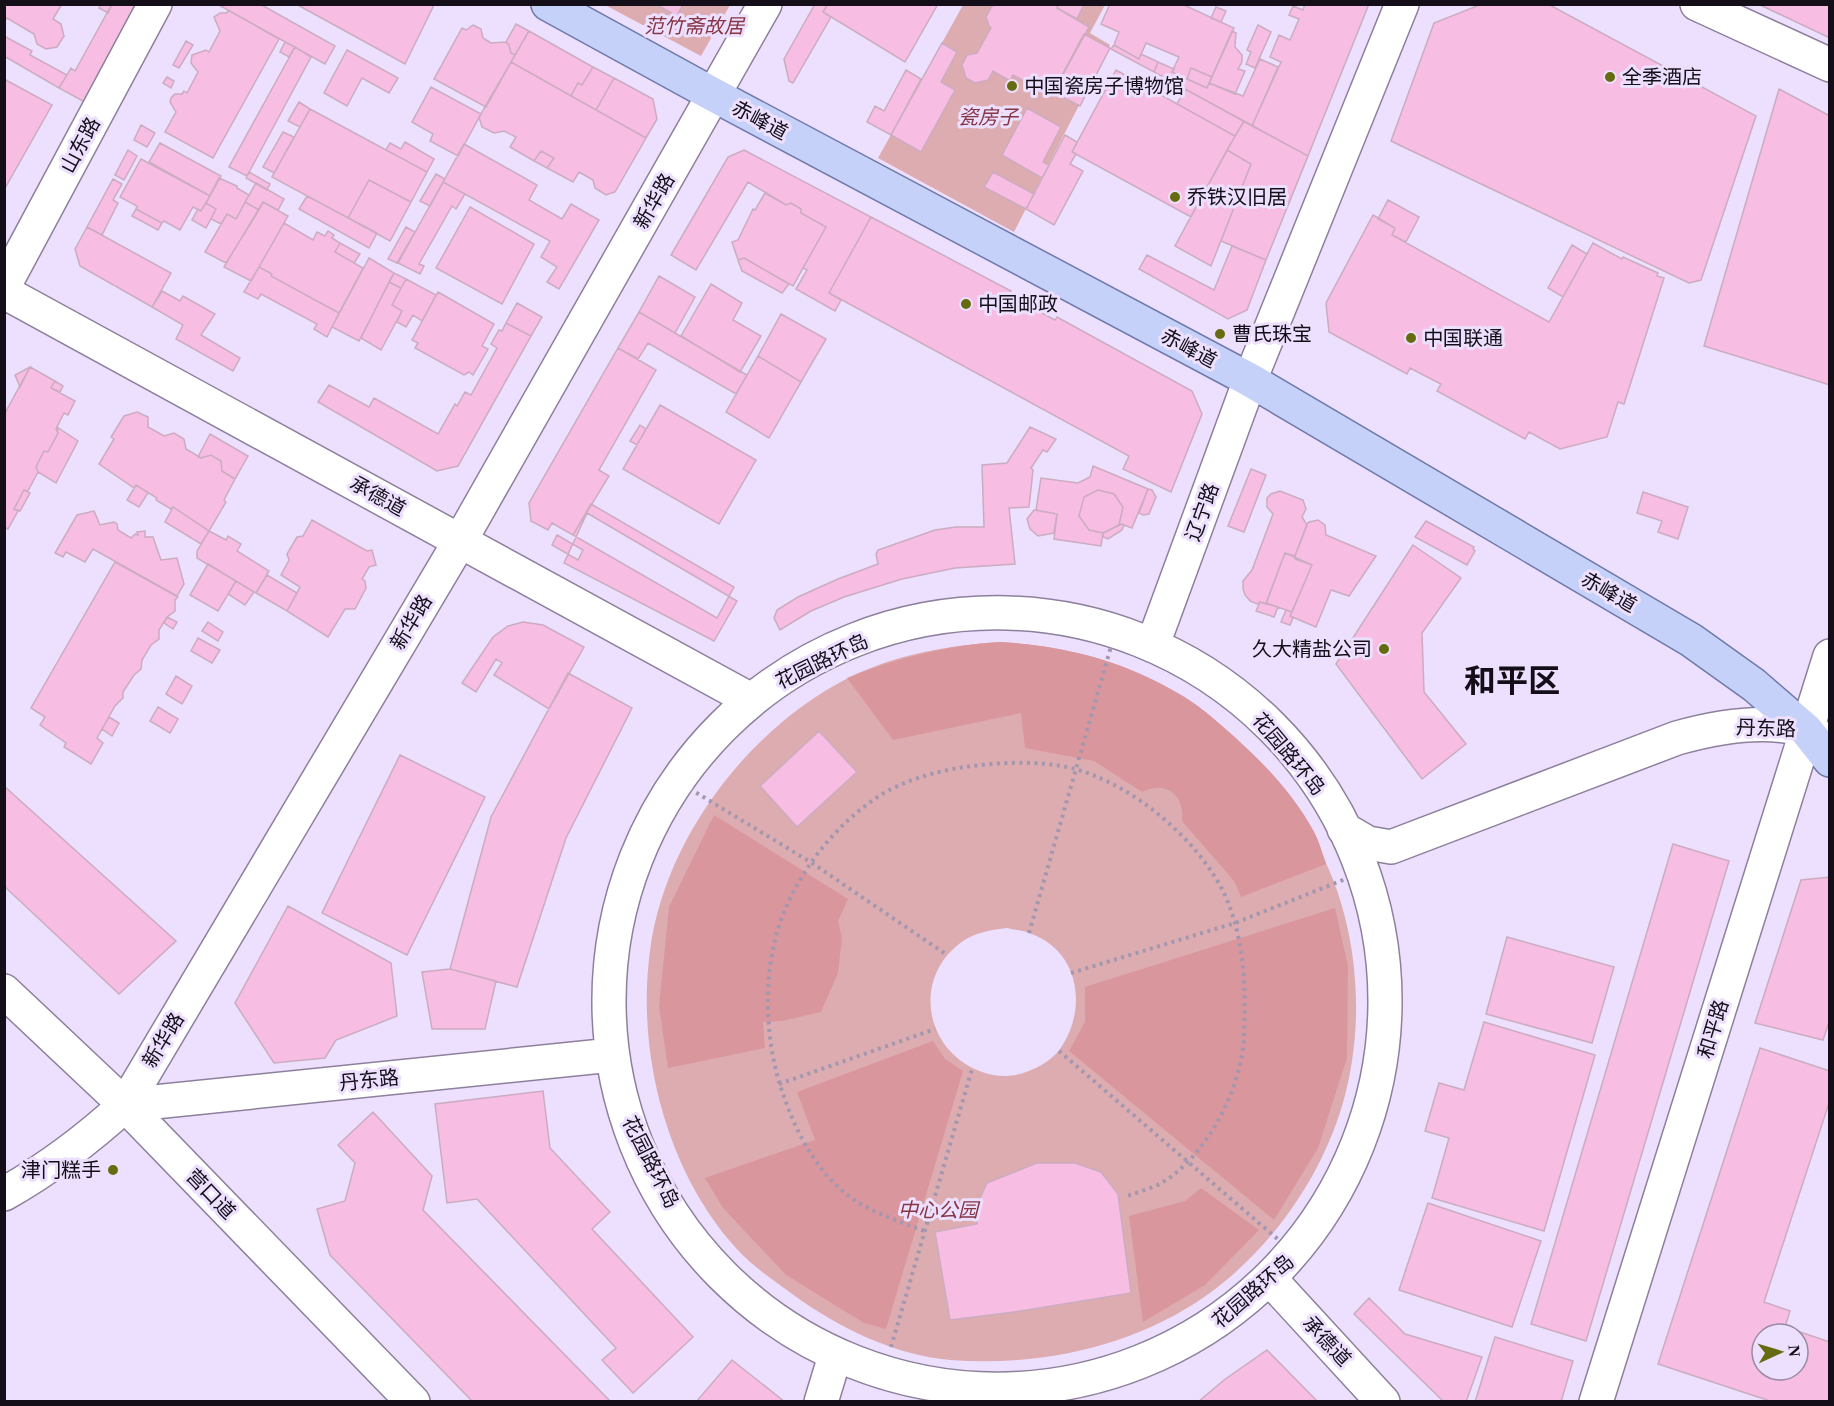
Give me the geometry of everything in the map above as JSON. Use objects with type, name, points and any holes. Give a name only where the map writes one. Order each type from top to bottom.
[{"type":"main road","name":"赤峰道","points":[[548,4],[714,95],[1250,380],[1692,640],[1818,735],[1830,760]]},
{"type":"street","name":"山东路","points":[[4,286],[155,4]]},
{"type":"street","name":"新华路","points":[[4,1194],[27,1181],[88,1138],[125,1105],[460,541],[765,4]]},
{"type":"street","name":"辽宁路","points":[[1153,644],[1250,380],[1402,4]]},
{"type":"street","points":[[1697,4],[1830,65]]},
{"type":"street","name":"承德道","points":[[4,292],[751,700]]},
{"type":"street","name":"花园路环岛","points":[[969,614],[1037,614],[1083,619],[1153,644],[1203,673],[1241,699],[1262,719],[1308,771],[1344,829],[1363,878],[1371,905],[1380,958],[1383,1028],[1372,1102],[1361,1139],[1345,1177],[1302,1246],[1270,1280],[1242,1305],[1209,1329],[1169,1352],[1130,1366],[1065,1381],[988,1385],[923,1380],[883,1373],[836,1356],[786,1326],[762,1307],[707,1255],[687,1230],[642,1154],[623,1107],[612,1055],[611,1000],[614,947],[623,895],[642,838],[654,814],[696,755],[751,700],[783,676],[886,630],[920,620],[969,614]]},
{"type":"street","name":"和平路","points":[[1596,1401],[1818,735],[1830,656]]},
{"type":"street","name":"丹东路","points":[[1344,829],[1368,843],[1391,847],[1677,738],[1704,731],[1762,725],[1818,735]]},
{"type":"street","name":"丹东路","points":[[1371,905],[1389,869],[1413,855],[1703,750],[1741,740],[1818,735]]},
{"type":"street","name":"营口道","points":[[4,991],[125,1105],[413,1401]]},
{"type":"street","name":"丹东路","points":[[125,1105],[612,1055]]},
{"type":"street","name":"承德道","points":[[1270,1280],[1383,1401]]},
{"type":"street","points":[[822,1401],[836,1356]]},
{"type":"path","points":[[1029,933],[1116,629]]},
{"type":"path","points":[[924,1231],[873,1210],[853,1199],[837,1186],[822,1168],[797,1129],[779,1084],[770,1028],[771,962],[776,935],[786,909],[825,844],[855,814],[884,793],[916,779],[957,769],[1000,763],[1040,764],[1075,769],[1096,777],[1133,796],[1155,811],[1189,841],[1215,876],[1225,894],[1244,964],[1244,1043],[1240,1061],[1219,1117],[1209,1136],[1187,1163],[1162,1183],[1127,1196]]},
{"type":"path","points":[[677,781],[812,863],[947,955]]},
{"type":"path","points":[[1071,973],[1234,923],[1348,878]]},
{"type":"path","points":[[779,1084],[935,1029]]},
{"type":"path","points":[[1059,1052],[1295,1254]]},
{"type":"path","points":[[891,1347],[972,1069]]},
{"type":"green space","name":"范竹斋故居","points":[[605,5],[730,5],[701,56]]},
{"type":"green space","name":"瓷房子","points":[[963,5],[1105,5],[1090,33],[1110,45],[1014,232],[878,158]]},
{"type":"green space","name":"中心公园","points":[[981,643],[1034,645],[1097,658],[1126,668],[1182,696],[1209,715],[1246,747],[1298,806],[1314,832],[1346,921],[1352,952],[1356,1015],[1354,1046],[1342,1106],[1320,1161],[1290,1212],[1251,1257],[1230,1277],[1179,1313],[1117,1340],[1084,1350],[1051,1356],[983,1361],[929,1357],[868,1338],[812,1308],[761,1271],[736,1248],[723,1233],[691,1183],[668,1129],[656,1086],[647,1018],[650,951],[658,909],[673,869],[692,829],[717,792],[745,758],[777,727],[811,700],[848,678],[884,663],[922,652]],"holes":[[[1007,928],[1026,932],[1046,941],[1058,952],[1068,965],[1074,980],[1076,997],[1075,1014],[1070,1030],[1055,1055],[1026,1072],[1000,1076],[985,1073],[965,1063],[949,1050],[938,1033],[932,1014],[931,994],[936,975],[946,957],[963,941],[973,935]]]},
{"type":"shaded area","points":[[1000,642],[1049,647],[1095,657],[1139,673],[1191,701],[1253,754],[1281,784],[1313,830],[1326,864],[1241,897],[1234,881],[1182,821],[1180,804],[1172,792],[1159,788],[1142,792],[1094,761],[1025,748],[1021,713],[893,740],[847,678],[922,654],[961,646]]},
{"type":"shaded area","points":[[714,815],[848,899],[838,921],[842,938],[838,973],[821,1012],[782,1021],[763,1022],[765,1048],[668,1068],[659,1006],[669,907]]},
{"type":"shaded area","points":[[1335,908],[1348,966],[1347,1058],[1318,1148],[1274,1220],[1069,1051],[1085,1022],[1085,987]]},
{"type":"shaded area","points":[[933,1041],[945,1059],[963,1071],[886,1329],[864,1323],[786,1275],[723,1208],[705,1178],[815,1140],[797,1092]]},
{"type":"shaded area","points":[[1201,1188],[1259,1230],[1205,1285],[1143,1322],[1129,1216],[1185,1201]]},
{"type":"building","points":[[4,4],[62,4],[53,19],[61,24],[64,36],[57,47],[46,49],[37,44],[34,34],[7,18],[4,22]]},
{"type":"building","points":[[101,4],[112,4],[108,13],[99,8]]},
{"type":"building","points":[[112,4],[142,4],[90,105],[59,88],[71,68],[75,71]]},
{"type":"building","points":[[217,4],[260,4],[335,46],[325,64]]},
{"type":"building","points":[[296,4],[433,4],[433,7],[405,64]]},
{"type":"building","points":[[655,4],[683,4],[677,16]]},
{"type":"building","points":[[815,4],[828,4],[823,12],[831,17],[793,83],[789,81],[784,59]]},
{"type":"building","points":[[828,4],[938,4],[905,62],[823,12]]},
{"type":"building","points":[[1059,4],[1057,8],[1089,27],[1051,96],[1013,75],[1010,81],[993,71],[988,80],[975,83],[966,78],[962,65],[967,55],[977,53],[991,28],[986,17],[992,6]]},
{"type":"building","points":[[1059,4],[1084,4],[1077,19],[1057,8]]},
{"type":"building","points":[[1110,4],[1182,4],[1234,28],[1212,77],[1191,68],[1187,79],[1172,72],[1179,57],[1146,43],[1139,59],[1114,45],[1119,32],[1101,24]]},
{"type":"building","points":[[1305,4],[1369,4],[1308,156],[1252,126],[1281,62],[1270,57],[1279,35],[1290,40],[1299,19],[1289,15],[1293,6],[1303,10]]},
{"type":"building","points":[[1482,4],[1548,4],[1756,116],[1701,280],[1689,283],[1391,141],[1434,23]]},
{"type":"building","points":[[1758,4],[1830,4],[1830,38]]},
{"type":"building","points":[[1216,7],[1226,11],[1221,22],[1211,18]]},
{"type":"building","points":[[228,10],[279,39],[213,158],[165,132],[176,112],[170,102],[171,98],[184,91],[187,93],[198,72],[191,63],[192,55],[206,50],[209,52],[220,31],[214,17],[220,13],[227,13]]},
{"type":"building","points":[[516,24],[529,31],[515,55],[511,53],[506,42]]},
{"type":"building","points":[[473,25],[481,29],[483,38],[491,43],[506,42],[511,53],[515,55],[486,107],[434,79],[462,28],[466,30]]},
{"type":"building","points":[[1258,25],[1271,32],[1255,68],[1246,64],[1251,52],[1247,50]]},
{"type":"building","points":[[529,31],[593,67],[582,85],[578,83],[571,96],[511,62]]},
{"type":"building","points":[[1232,31],[1236,33],[1235,47],[1242,55],[1242,62],[1238,69],[1245,71],[1235,94],[1209,83]]},
{"type":"building","points":[[1084,34],[1110,48],[1080,106],[1053,92]]},
{"type":"building","points":[[4,36],[32,51],[30,55],[67,75],[59,88],[4,56]]},
{"type":"building","points":[[186,41],[193,45],[179,68],[173,65]]},
{"type":"building","points":[[285,42],[295,47],[289,57],[280,52]]},
{"type":"building","points":[[942,43],[957,52],[941,82],[955,90],[921,152],[891,135]]},
{"type":"building","points":[[1114,45],[1139,59],[1141,54],[1158,62],[1154,72],[1111,49]]},
{"type":"building","points":[[295,47],[311,57],[247,176],[229,167]]},
{"type":"building","points":[[347,50],[398,78],[389,93],[362,78],[347,106],[324,93]]},
{"type":"building","points":[[1260,59],[1278,67],[1252,126],[1154,72],[1158,62],[1174,69],[1172,72],[1207,88],[1209,83],[1243,96]]},
{"type":"building","points":[[511,62],[646,138],[615,192],[606,195],[595,188],[593,180],[579,172],[573,182],[547,168],[554,158],[541,151],[534,161],[510,147],[516,137],[504,131],[494,133],[482,127],[479,117]]},
{"type":"building","points":[[593,67],[614,78],[596,110],[571,96],[578,83],[582,85]]},
{"type":"building","points":[[1191,68],[1212,77],[1207,88],[1187,79]]},
{"type":"building","points":[[906,70],[921,79],[891,135],[867,122],[875,106],[884,111]]},
{"type":"building","points":[[1116,70],[1235,136],[1191,217],[1072,152]]},
{"type":"building","points":[[167,77],[174,81],[171,88],[163,83]]},
{"type":"building","points":[[614,78],[653,99],[657,119],[646,138],[596,110]]},
{"type":"building","points":[[4,79],[52,105],[4,190]]},
{"type":"building","points":[[431,87],[481,114],[458,156],[430,141],[433,134],[412,122]]},
{"type":"building","points":[[1185,89],[1244,121],[1235,136],[1177,104]]},
{"type":"building","points":[[1779,89],[1830,116],[1830,385],[1704,346]]},
{"type":"building","points":[[299,102],[310,109],[300,127],[288,121]]},
{"type":"building","points":[[1027,108],[1061,127],[1043,162],[1049,165],[1042,178],[1002,155]]},
{"type":"building","points":[[310,109],[427,172],[411,202],[369,180],[348,218],[272,177]]},
{"type":"building","points":[[1244,121],[1308,156],[1266,260],[1221,241],[1251,164],[1227,150]]},
{"type":"building","points":[[141,125],[155,133],[147,147],[134,140]]},
{"type":"building","points":[[283,132],[294,137],[274,173],[263,167]]},
{"type":"building","points":[[1065,135],[1077,142],[1072,152],[1076,154],[1070,164],[1083,171],[1054,225],[1026,209]]},
{"type":"building","points":[[405,142],[434,159],[427,172],[386,150],[390,143],[401,149]]},
{"type":"building","points":[[160,143],[221,176],[210,196],[149,162]]},
{"type":"building","points":[[464,144],[537,185],[529,200],[562,219],[571,204],[599,220],[559,289],[547,282],[557,267],[541,257],[550,241],[443,182]]},
{"type":"building","points":[[128,150],[137,156],[124,180],[115,175]]},
{"type":"building","points":[[744,150],[871,217],[829,293],[841,300],[835,311],[796,289],[807,270],[803,268],[826,227],[801,213],[801,209],[791,203],[786,205],[748,182],[696,270],[671,255],[728,157]]},
{"type":"building","points":[[1227,150],[1251,164],[1211,266],[1175,246]]},
{"type":"building","points":[[541,151],[554,158],[547,168],[534,161]]},
{"type":"building","points":[[141,159],[210,196],[201,211],[193,207],[180,230],[136,209],[137,206],[120,197]]},
{"type":"building","points":[[249,172],[270,184],[267,190],[246,178]]},
{"type":"building","points":[[993,172],[1034,194],[1026,209],[984,187]]},
{"type":"building","points":[[436,174],[445,179],[430,206],[420,201]]},
{"type":"building","points":[[219,178],[237,186],[249,195],[236,219],[227,214],[221,224],[211,219],[216,209],[206,203]]},
{"type":"building","points":[[113,179],[122,184],[113,200],[118,203],[102,235],[87,227]]},
{"type":"building","points":[[369,180],[411,202],[390,241],[348,218]]},
{"type":"building","points":[[443,182],[465,194],[456,209],[452,206],[419,264],[424,266],[420,274],[398,263]]},
{"type":"building","points":[[256,183],[284,199],[278,210],[263,202],[259,210],[245,202]]},
{"type":"building","points":[[765,193],[786,205],[791,203],[801,209],[801,213],[826,227],[793,286],[744,258],[738,260],[732,242],[738,240],[753,209],[755,210]]},
{"type":"building","points":[[307,196],[377,233],[369,248],[299,209]]},
{"type":"building","points":[[1388,200],[1419,217],[1406,242],[1392,235],[1395,228],[1378,219]]},
{"type":"building","points":[[245,202],[259,210],[226,263],[205,252],[227,214],[236,219]]},
{"type":"building","points":[[263,202],[288,216],[251,281],[224,267]]},
{"type":"building","points":[[206,203],[216,209],[206,228],[192,220],[198,209],[201,211]]},
{"type":"building","points":[[470,207],[534,244],[502,304],[436,268]]},
{"type":"building","points":[[136,209],[162,223],[158,230],[132,216]]},
{"type":"building","points":[[1373,215],[1395,228],[1392,235],[1549,322],[1593,243],[1622,259],[1623,257],[1658,273],[1657,276],[1664,278],[1624,404],[1618,402],[1607,437],[1560,449],[1529,432],[1525,439],[1437,391],[1441,384],[1410,368],[1407,374],[1329,332],[1326,303]]},
{"type":"building","points":[[871,217],[1011,291],[1008,295],[1055,320],[1057,317],[1192,391],[1202,414],[1171,492],[1123,469],[1129,456],[829,293]]},
{"type":"building","points":[[284,223],[313,240],[317,232],[325,236],[328,231],[334,235],[332,238],[340,243],[335,252],[363,268],[339,313],[271,276],[272,274],[259,267]]},
{"type":"building","points":[[87,227],[171,273],[152,307],[80,266],[75,249]]},
{"type":"building","points":[[406,227],[415,232],[397,263],[388,259]]},
{"type":"building","points":[[340,243],[360,254],[354,263],[335,252]]},
{"type":"building","points":[[1572,245],[1587,254],[1563,297],[1548,288]]},
{"type":"building","points":[[1232,246],[1266,260],[1247,310],[1228,319],[1139,269],[1147,255],[1214,290]]},
{"type":"building","points":[[369,258],[394,273],[359,341],[332,327]]},
{"type":"building","points":[[744,258],[789,284],[782,293],[742,271],[738,260]]},
{"type":"building","points":[[259,267],[272,274],[271,276],[339,313],[327,337],[314,329],[317,324],[261,294],[258,299],[244,292]]},
{"type":"building","points":[[394,273],[406,279],[401,288],[389,282]]},
{"type":"building","points":[[659,276],[695,297],[675,333],[639,312]]},
{"type":"building","points":[[406,279],[436,295],[422,321],[413,315],[406,327],[397,322],[402,311],[392,305]]},
{"type":"building","points":[[389,282],[401,288],[392,305],[402,311],[381,350],[361,338]]},
{"type":"building","points":[[711,284],[742,303],[733,320],[761,336],[740,372],[681,336]]},
{"type":"building","points":[[162,291],[180,301],[183,296],[215,314],[201,335],[240,358],[233,371],[176,339],[183,325],[152,307]]},
{"type":"building","points":[[438,292],[494,324],[482,346],[488,349],[473,375],[469,372],[464,375],[415,348],[418,343],[412,340]]},
{"type":"building","points":[[517,303],[542,317],[531,336],[506,323]]},
{"type":"building","points":[[639,312],[747,375],[736,394],[648,343],[638,359],[618,348]]},
{"type":"building","points":[[781,314],[826,339],[801,382],[758,356]]},
{"type":"building","points":[[506,323],[531,336],[458,466],[437,471],[318,402],[329,385],[369,407],[374,398],[438,434],[455,404],[457,406],[465,392],[471,395],[497,348],[491,344]]},
{"type":"building","points":[[618,348],[656,370],[599,470],[609,476],[573,535],[552,523],[548,530],[531,521],[529,503]]},
{"type":"building","points":[[758,356],[801,382],[769,438],[726,412]]},
{"type":"building","points":[[30,367],[55,381],[51,388],[75,401],[68,415],[64,413],[56,429],[58,433],[48,452],[44,451],[36,467],[38,472],[28,491],[24,490],[14,509],[18,511],[8,529],[4,527],[4,415]]},
{"type":"building","points":[[30,367],[20,387],[15,375]]},
{"type":"building","points":[[55,381],[63,386],[60,392],[51,388]]},
{"type":"building","points":[[660,405],[756,460],[719,524],[623,469]]},
{"type":"building","points":[[137,412],[148,417],[148,427],[164,436],[174,433],[184,439],[186,449],[201,458],[211,455],[221,461],[222,471],[235,479],[224,500],[226,502],[209,531],[173,507],[171,509],[156,500],[157,498],[136,485],[134,488],[99,464],[114,439],[111,437],[124,416]]},
{"type":"building","points":[[640,425],[646,429],[637,445],[630,441]]},
{"type":"building","points":[[57,427],[78,441],[56,483],[38,472],[36,467],[44,451],[48,452],[58,433]]},
{"type":"building","points":[[1030,427],[1056,439],[1047,452],[1043,450],[1031,468],[1033,470],[1029,507],[1009,508],[1015,564],[955,568],[902,579],[844,597],[811,611],[780,630],[774,618],[777,610],[798,597],[878,564],[876,554],[878,550],[935,530],[984,527],[982,465],[1007,463]]},
{"type":"building","points":[[210,434],[248,456],[235,479],[222,471],[221,461],[211,455],[198,457]]},
{"type":"building","points":[[1093,466],[1148,489],[1132,528],[1119,525],[1123,507],[1114,494],[1098,490],[1084,497],[1079,516],[1089,530],[1103,533],[1101,546],[1054,539],[1057,514],[1036,510],[1041,478],[1078,483],[1090,477]]},
{"type":"building","points":[[1251,469],[1266,475],[1244,532],[1228,526]]},
{"type":"building","points":[[136,485],[148,493],[139,507],[127,500]]},
{"type":"building","points":[[1148,489],[1152,490],[1156,497],[1149,514],[1143,515],[1139,513]]},
{"type":"building","points":[[24,490],[30,493],[20,511],[14,509]]},
{"type":"building","points":[[1098,490],[1114,494],[1123,507],[1119,525],[1103,533],[1089,530],[1079,516],[1084,497]]},
{"type":"building","points":[[1280,491],[1303,500],[1306,509],[1302,517],[1307,525],[1295,556],[1285,553],[1266,604],[1260,602],[1257,604],[1245,595],[1243,581],[1252,570],[1273,514],[1267,507],[1267,498]]},
{"type":"building","points":[[1643,492],[1688,507],[1678,539],[1658,532],[1662,521],[1637,513]]},
{"type":"building","points":[[591,504],[734,587],[717,618],[573,535]]},
{"type":"building","points":[[173,507],[209,531],[201,544],[165,522]]},
{"type":"building","points":[[1034,510],[1057,514],[1054,533],[1038,536],[1030,529],[1027,519]]},
{"type":"building","points":[[94,511],[100,525],[114,522],[118,530],[131,538],[135,534],[138,535],[137,532],[145,531],[145,537],[153,537],[161,560],[177,558],[184,584],[177,596],[93,549],[85,562],[66,552],[63,557],[55,553],[77,515]]},
{"type":"building","points":[[587,513],[737,601],[714,641],[564,563]]},
{"type":"building","points":[[312,520],[367,551],[372,550],[376,565],[369,567],[362,579],[365,581],[366,588],[355,609],[345,609],[328,637],[287,611],[300,587],[281,575],[289,560],[287,554],[297,537],[303,536]]},
{"type":"building","points":[[1318,520],[1325,525],[1326,535],[1376,556],[1349,596],[1331,590],[1316,627],[1290,616],[1312,565],[1295,559],[1295,556],[1307,524]]},
{"type":"building","points":[[1426,521],[1474,547],[1475,551],[1467,565],[1415,537]]},
{"type":"building","points":[[1124,525],[1122,530],[1108,539],[1103,537],[1103,533]]},
{"type":"building","points":[[209,531],[226,540],[228,536],[241,544],[237,551],[269,571],[256,593],[197,558],[197,551]]},
{"type":"building","points":[[557,535],[583,550],[578,560],[552,545]]},
{"type":"building","name":"久大精盐公司","points":[[1413,545],[1461,578],[1422,633],[1424,692],[1466,744],[1422,779],[1336,664]]},
{"type":"building","points":[[1285,553],[1312,565],[1292,612],[1266,603]]},
{"type":"building","points":[[115,562],[178,597],[175,600],[175,611],[167,617],[159,630],[159,639],[151,645],[142,660],[141,669],[134,675],[123,692],[123,698],[115,706],[97,738],[103,743],[91,764],[64,747],[66,743],[40,725],[45,717],[31,708]]},
{"type":"building","points":[[208,564],[236,581],[218,611],[190,595]]},
{"type":"building","points":[[267,575],[297,593],[287,611],[256,593]]},
{"type":"building","points":[[236,581],[254,592],[245,605],[228,594]]},
{"type":"building","points":[[1260,602],[1278,607],[1274,617],[1256,611]]},
{"type":"building","points":[[1286,610],[1292,612],[1290,616],[1293,618],[1290,625],[1281,622]]},
{"type":"building","points":[[167,617],[177,622],[173,629],[164,623]]},
{"type":"building","points":[[208,622],[223,632],[218,641],[202,631]]},
{"type":"building","points":[[523,622],[543,625],[584,647],[549,709],[494,675],[502,663],[496,659],[476,692],[462,683],[493,637],[508,626]]},
{"type":"building","points":[[198,638],[220,650],[212,663],[191,651]]},
{"type":"building","points":[[568,673],[632,708],[566,838],[517,987],[450,969],[491,817]]},
{"type":"building","points":[[176,676],[192,686],[182,704],[166,694]]},
{"type":"building","points":[[158,707],[178,719],[170,733],[150,721]]},
{"type":"building","points":[[109,717],[119,723],[112,736],[102,729]]},
{"type":"building","points":[[819,731],[857,772],[797,827],[760,786]]},
{"type":"building","points":[[400,755],[485,797],[407,955],[322,913]]},
{"type":"building","points":[[4,786],[176,941],[119,994],[4,886]]},
{"type":"building","points":[[1673,844],[1729,861],[1586,1341],[1531,1324]]},
{"type":"building","points":[[1830,877],[1830,1019],[1823,1040],[1755,1023],[1801,880]]},
{"type":"building","points":[[288,906],[391,963],[397,1016],[336,1040],[325,1058],[274,1063],[235,1003]]},
{"type":"building","points":[[1507,937],[1614,967],[1592,1043],[1486,1014]]},
{"type":"building","points":[[450,969],[496,981],[485,1029],[432,1029],[422,972]]},
{"type":"building","points":[[1484,1022],[1595,1055],[1544,1231],[1432,1198],[1449,1138],[1425,1131],[1439,1083],[1464,1090]]},
{"type":"building","points":[[1760,1048],[1830,1071],[1830,1100],[1764,1302],[1790,1311],[1787,1322],[1750,1322],[1750,1382],[1810,1382],[1810,1335],[1830,1342],[1830,1402],[1773,1402],[1658,1364]]},
{"type":"building","points":[[543,1091],[550,1148],[610,1212],[592,1229],[693,1337],[633,1393],[602,1360],[616,1348],[477,1199],[447,1203],[435,1104]]},
{"type":"building","points":[[373,1112],[432,1176],[423,1210],[611,1402],[473,1402],[330,1255],[317,1209],[345,1201],[355,1163],[338,1145]]},
{"type":"building","points":[[1037,1163],[1075,1163],[1101,1172],[1118,1194],[1131,1293],[950,1320],[935,1232],[977,1224],[977,1205],[987,1183]]},
{"type":"building","points":[[1428,1203],[1541,1241],[1512,1327],[1399,1290]]},
{"type":"building","points":[[1369,1298],[1405,1334],[1482,1357],[1466,1402],[1444,1402],[1354,1314]]},
{"type":"building","points":[[1495,1337],[1573,1361],[1561,1402],[1475,1402]]},
{"type":"building","points":[[1267,1350],[1318,1402],[1198,1402],[1224,1380]]},
{"type":"building","points":[[732,1360],[785,1402],[696,1402]]},
{"type":"place","name":"全季酒店","points":[[1610,77]]},
{"type":"place","name":"中国瓷房子博物馆","points":[[1012,86]]},
{"type":"place","name":"乔铁汉旧居","points":[[1175,197]]},
{"type":"place","name":"中国邮政","points":[[966,304]]},
{"type":"place","name":"曹氏珠宝","points":[[1220,334]]},
{"type":"place","name":"中国联通","points":[[1411,338]]},
{"type":"place","name":"久大精盐公司","points":[[1384,649]]},
{"type":"place","name":"津门糕手","points":[[113,1170]]},
{"type":"district","name":"和平区","points":[[1512,681]]}]
